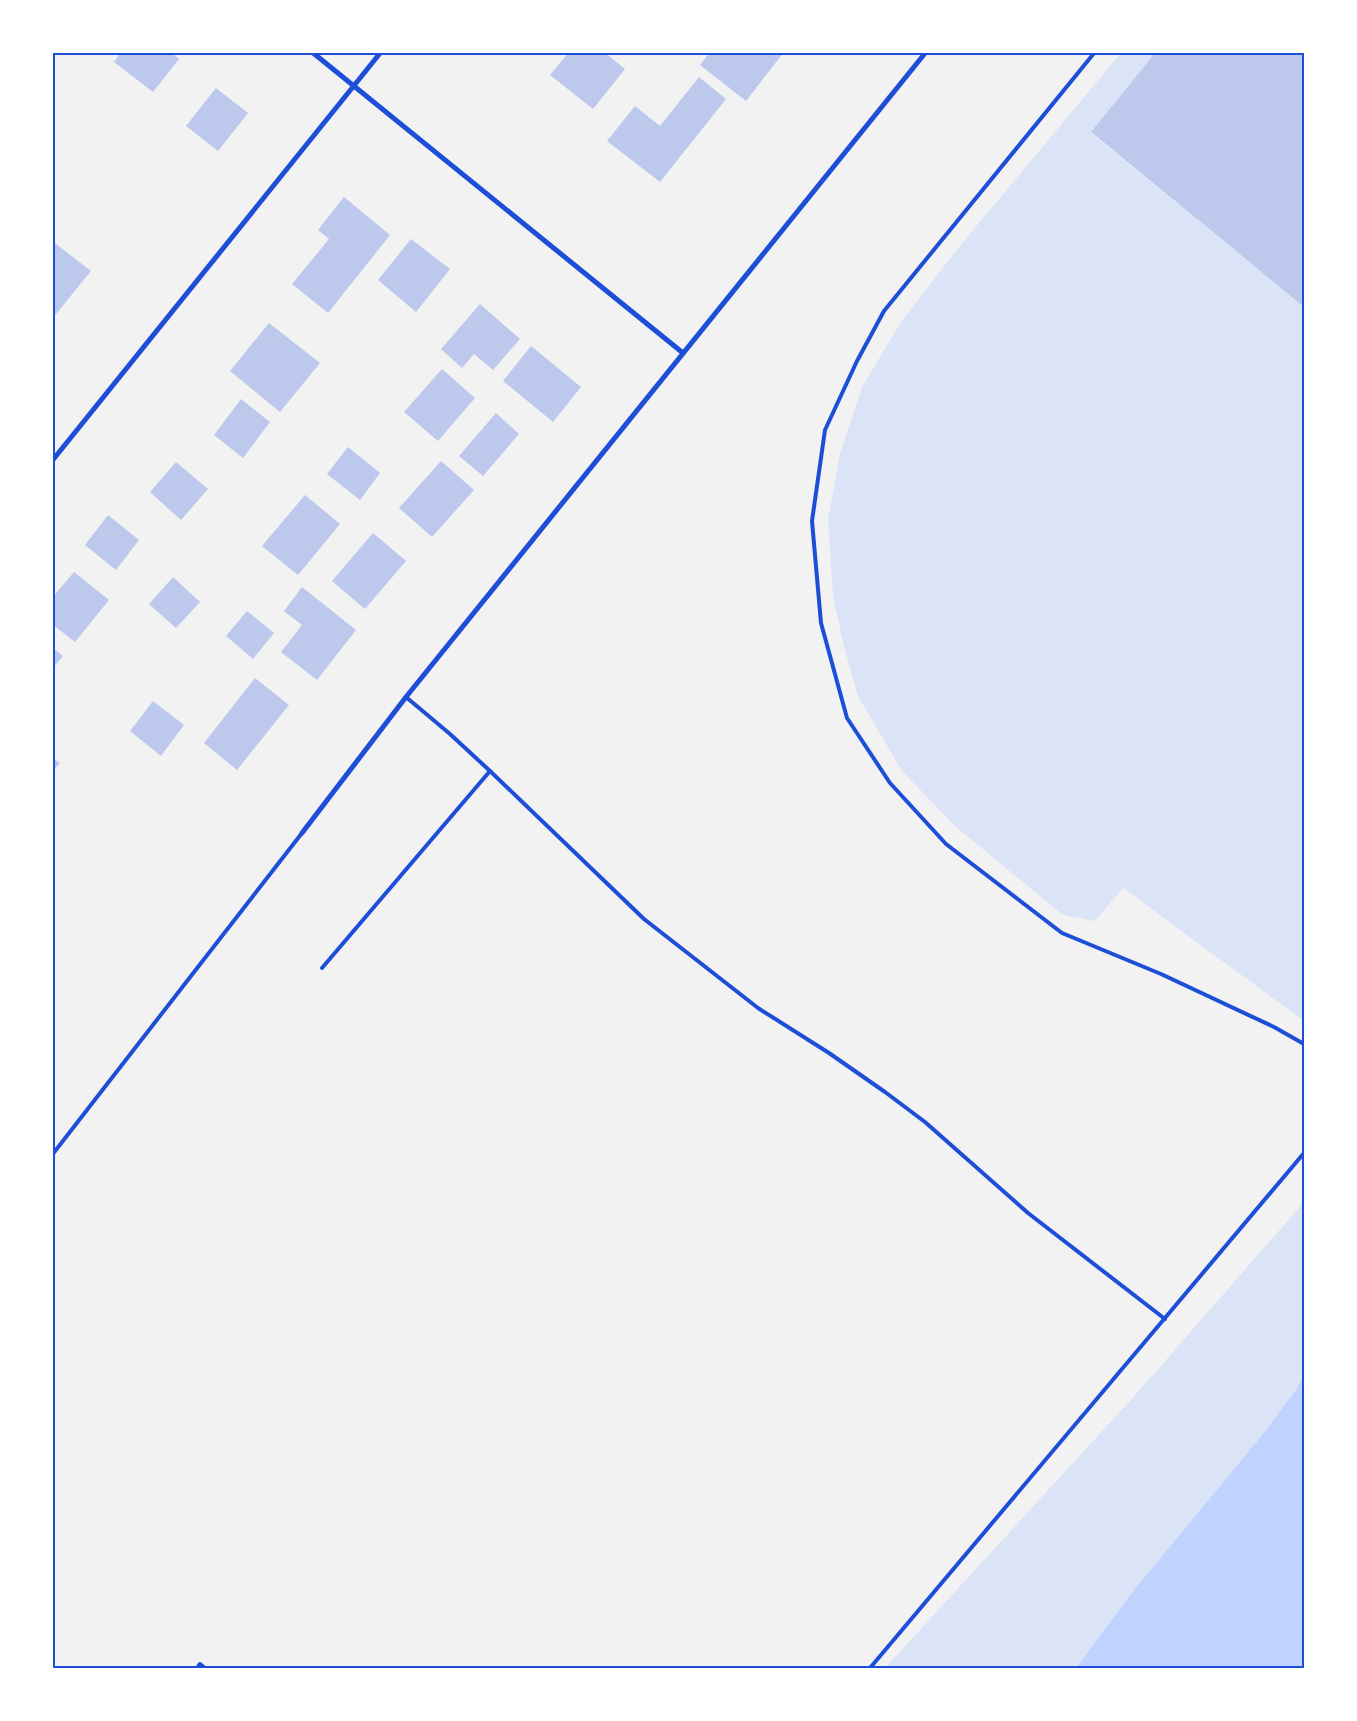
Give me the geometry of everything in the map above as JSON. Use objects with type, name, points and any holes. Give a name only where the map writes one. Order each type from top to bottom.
[{"type":"street","points":[[312,52],[683,353]]},
{"type":"street","points":[[52,461],[381,52]]},
{"type":"street","points":[[302,833],[406,697],[926,52]]},
{"type":"lane","points":[[1095,52],[884,311],[857,361],[825,430],[812,521],[821,623],[847,718],[890,783],[946,844],[1062,933],[1162,974],[1274,1027],[1304,1044]]},
{"type":"lane","points":[[406,697],[490,771],[644,919],[758,1008],[829,1053],[925,1122],[1028,1214],[1165,1319]]},
{"type":"lane","points":[[322,968],[490,771]]},
{"type":"lane","points":[[52,1155],[302,833]]},
{"type":"lane","points":[[870,1668],[1304,1153]]},
{"type":"lane","points":[[197,1668],[200,1664],[205,1668]]},
{"type":"shaded area","points":[[1121,53],[1156,53],[1091,133],[1304,307],[1304,1021],[1123,888],[1095,921],[1063,915],[956,827],[902,771],[858,696],[844,647],[833,597],[828,519],[840,454],[862,387],[901,322],[959,247]]},
{"type":"shaded area","points":[[1304,1202],[1304,1376],[1263,1434],[1133,1591],[1076,1668],[885,1668],[1138,1392]]},
{"type":"water","points":[[1304,1376],[1304,1668],[1076,1668],[1133,1591],[1263,1434]]},
{"type":"building","points":[[121,52],[171,52],[179,59],[153,92],[114,62]]},
{"type":"building","points":[[569,52],[604,52],[625,69],[593,109],[550,75]]},
{"type":"building","points":[[710,52],[784,52],[746,101],[700,65]]},
{"type":"building","points":[[1156,52],[1304,52],[1304,307],[1091,132]]},
{"type":"building","points":[[699,77],[726,99],[660,182],[607,141],[635,106],[660,126]]},
{"type":"building","points":[[216,88],[248,113],[218,151],[186,126]]},
{"type":"building","points":[[344,197],[390,235],[328,313],[292,284],[329,239],[318,230]]},
{"type":"building","points":[[411,239],[450,269],[416,312],[378,280]]},
{"type":"building","points":[[52,241],[91,271],[52,319]]},
{"type":"building","points":[[480,304],[520,339],[493,370],[474,354],[462,368],[441,349]]},
{"type":"building","points":[[269,323],[320,363],[280,412],[230,371]]},
{"type":"building","points":[[531,346],[581,387],[553,422],[503,381]]},
{"type":"building","points":[[442,369],[475,398],[438,441],[404,412]]},
{"type":"building","points":[[241,399],[270,422],[243,458],[214,435]]},
{"type":"building","points":[[496,413],[519,434],[483,476],[459,456]]},
{"type":"building","points":[[348,447],[380,473],[360,500],[327,474]]},
{"type":"building","points":[[441,461],[474,490],[432,537],[399,508]]},
{"type":"building","points":[[176,462],[208,489],[181,520],[150,492]]},
{"type":"building","points":[[305,495],[340,524],[298,575],[262,546]]},
{"type":"building","points":[[108,515],[139,540],[116,570],[85,545]]},
{"type":"building","points":[[373,533],[406,561],[365,609],[332,581]]},
{"type":"building","points":[[74,572],[109,600],[75,642],[52,624],[52,598]]},
{"type":"building","points":[[173,577],[200,602],[176,628],[149,604]]},
{"type":"building","points":[[302,587],[356,630],[317,680],[281,652],[302,625],[284,611]]},
{"type":"building","points":[[247,611],[274,633],[253,659],[226,636]]},
{"type":"building","points":[[52,647],[63,656],[52,669]]},
{"type":"building","points":[[255,678],[289,705],[237,770],[204,743]]},
{"type":"building","points":[[153,701],[184,725],[161,756],[130,731]]},
{"type":"building","points":[[52,758],[60,763],[52,772]]}]
